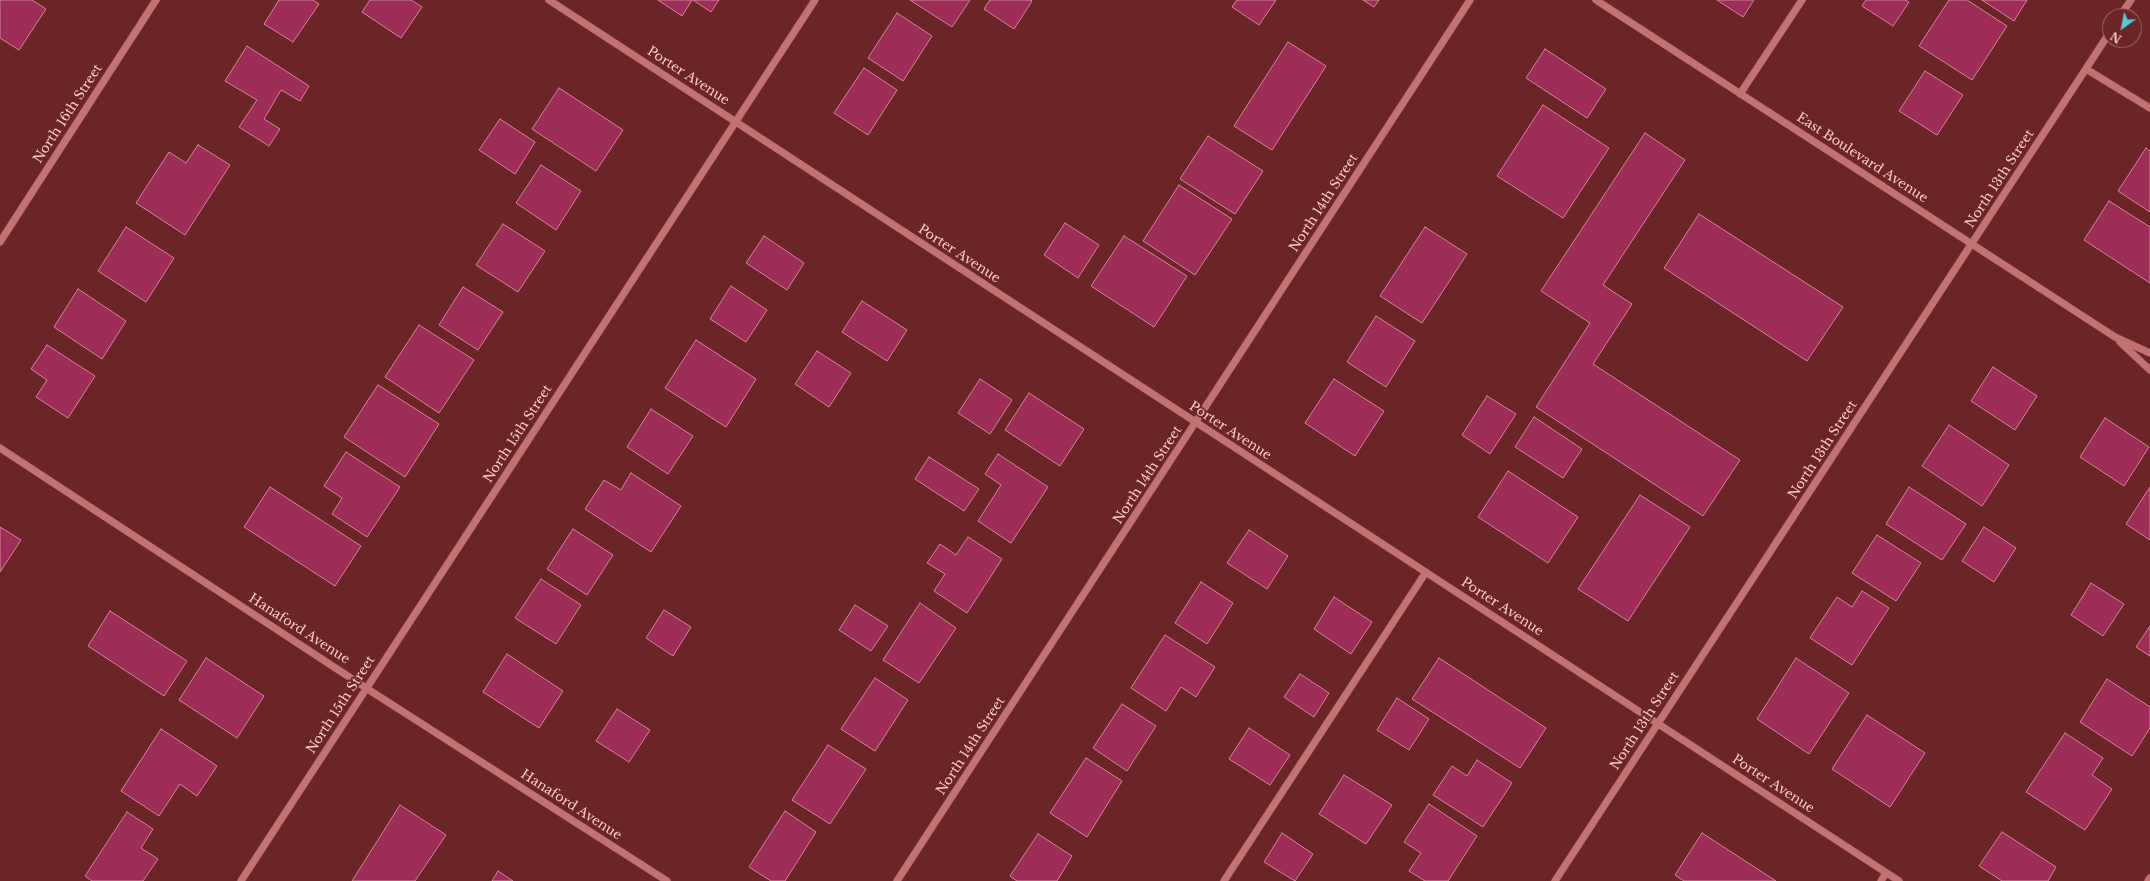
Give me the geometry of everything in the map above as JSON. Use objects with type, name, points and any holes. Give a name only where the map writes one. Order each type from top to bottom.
[{"type":"street","name":"North 16th Street","points":[[0,242],[156,0]]},
{"type":"street","name":"Porter Avenue","points":[[549,0],[1899,881]]},
{"type":"street","name":"North 15th Street","points":[[241,881],[815,0]]},
{"type":"street","name":"North 14th Street","points":[[898,881],[1470,0]]},
{"type":"street","name":"East Boulevard Avenue","points":[[1596,0],[2115,337],[2150,353]]},
{"type":"street","points":[[1740,94],[1802,0]]},
{"type":"street","name":"North 13th Street","points":[[1555,881],[2102,45]]},
{"type":"street","points":[[2086,70],[2150,108]]},
{"type":"street","name":"East Boulevard Avenue","points":[[2115,337],[2150,370]]},
{"type":"street","name":"Hanaford Avenue","points":[[0,448],[366,688],[667,881]]},
{"type":"street","points":[[1224,881],[1426,572]]},
{"type":"street","points":[[1880,881],[1886,873]]},
{"type":"building","points":[[0,0],[32,0],[46,9],[19,50],[0,38]]},
{"type":"building","points":[[279,0],[313,0],[319,4],[293,42],[264,24]]},
{"type":"building","points":[[370,0],[411,0],[422,7],[401,38],[362,12]]},
{"type":"building","points":[[658,0],[692,0],[682,16]]},
{"type":"building","points":[[693,0],[719,0],[711,12]]},
{"type":"building","points":[[910,0],[970,0],[952,27]]},
{"type":"building","points":[[990,0],[1032,1],[1014,29],[984,9]]},
{"type":"building","points":[[1237,0],[1276,0],[1259,25],[1232,7]]},
{"type":"building","points":[[1363,0],[1379,0],[1374,7]]},
{"type":"building","points":[[1717,0],[1754,0],[1743,17]]},
{"type":"building","points":[[1866,0],[1905,0],[1909,2],[1893,26],[1862,6]]},
{"type":"building","points":[[1949,0],[1967,0],[2007,26],[1972,80],[1919,46]]},
{"type":"building","points":[[1982,0],[2027,0],[2014,21]]},
{"type":"building","points":[[897,13],[932,36],[903,81],[868,58]]},
{"type":"building","points":[[1288,42],[1326,66],[1272,150],[1234,126]]},
{"type":"building","points":[[247,46],[309,86],[300,101],[281,90],[264,119],[280,129],[269,146],[239,127],[257,100],[225,81]]},
{"type":"building","points":[[1545,49],[1606,89],[1587,118],[1526,78]]},
{"type":"building","points":[[864,68],[897,90],[868,135],[834,113]]},
{"type":"building","points":[[1925,71],[1963,95],[1937,135],[1899,111]]},
{"type":"building","points":[[559,88],[623,130],[596,171],[532,129]]},
{"type":"building","points":[[1543,105],[1609,148],[1563,218],[1497,176]]},
{"type":"building","points":[[500,119],[535,142],[515,174],[479,150]]},
{"type":"building","points":[[1645,133],[1685,160],[1603,285],[1632,304],[1593,364],[1740,460],[1703,516],[1536,407],[1590,323],[1541,291]]},
{"type":"building","points":[[1208,136],[1263,171],[1235,214],[1180,179]]},
{"type":"building","points":[[198,145],[230,165],[185,235],[136,203],[169,152],[186,163]]},
{"type":"building","points":[[2146,148],[2150,151],[2150,212],[2118,191]]},
{"type":"building","points":[[541,165],[581,191],[556,230],[516,203]]},
{"type":"building","points":[[1179,185],[1232,219],[1195,275],[1143,241]]},
{"type":"building","points":[[2109,201],[2150,227],[2150,283],[2084,240]]},
{"type":"building","points":[[1699,214],[1843,307],[1807,361],[1664,268]]},
{"type":"building","points":[[1065,223],[1099,245],[1078,278],[1044,255]]},
{"type":"building","points":[[503,224],[545,251],[518,292],[476,265]]},
{"type":"building","points":[[126,227],[174,258],[146,302],[98,271]]},
{"type":"building","points":[[1425,227],[1467,254],[1422,323],[1380,296]]},
{"type":"building","points":[[764,236],[804,263],[787,290],[746,263]]},
{"type":"building","points":[[1124,236],[1187,276],[1154,327],[1091,286]]},
{"type":"building","points":[[731,286],[767,310],[746,342],[710,319]]},
{"type":"building","points":[[463,287],[503,312],[478,350],[439,325]]},
{"type":"building","points":[[78,289],[126,321],[102,359],[54,327]]},
{"type":"building","points":[[862,301],[907,330],[887,361],[842,332]]},
{"type":"building","points":[[1376,316],[1415,341],[1386,387],[1347,362]]},
{"type":"building","points":[[419,325],[474,360],[439,413],[385,377]]},
{"type":"building","points":[[696,340],[756,379],[726,427],[665,388]]},
{"type":"building","points":[[47,345],[95,376],[68,418],[36,397],[47,380],[31,369]]},
{"type":"building","points":[[817,351],[851,373],[829,407],[795,384]]},
{"type":"building","points":[[1993,367],[2037,396],[2015,430],[1971,401]]},
{"type":"building","points":[[980,379],[1012,400],[990,434],[958,413]]},
{"type":"building","points":[[1334,379],[1384,411],[1355,456],[1305,423]]},
{"type":"building","points":[[378,385],[439,424],[405,477],[344,437]]},
{"type":"building","points":[[1029,393],[1084,429],[1060,466],[1005,430]]},
{"type":"building","points":[[1487,396],[1516,414],[1490,454],[1462,435]]},
{"type":"building","points":[[651,409],[693,436],[668,474],[627,447]]},
{"type":"building","points":[[1534,417],[1582,449],[1563,478],[1515,447]]},
{"type":"building","points":[[2105,418],[2149,447],[2124,486],[2080,457]]},
{"type":"building","points":[[1949,425],[2009,465],[1982,506],[1922,466]]},
{"type":"building","points":[[346,452],[400,487],[367,537],[332,514],[342,498],[324,486]]},
{"type":"building","points":[[998,454],[1048,487],[1011,543],[978,521],[1001,485],[985,474]]},
{"type":"building","points":[[929,457],[979,489],[964,511],[915,479]]},
{"type":"building","points":[[1508,471],[1578,517],[1548,563],[1478,517]]},
{"type":"building","points":[[631,473],[681,506],[651,552],[585,509],[604,480],[621,490]]},
{"type":"building","points":[[270,487],[361,546],[335,586],[244,527]]},
{"type":"building","points":[[1909,487],[1966,524],[1942,560],[1886,524]]},
{"type":"building","points":[[2150,487],[2150,540],[2126,524]]},
{"type":"building","points":[[1640,495],[1690,527],[1628,621],[1578,589]]},
{"type":"building","points":[[0,527],[21,540],[0,572]]},
{"type":"building","points":[[1984,527],[2016,548],[1994,582],[1962,561]]},
{"type":"building","points":[[573,529],[613,555],[587,595],[547,569]]},
{"type":"building","points":[[1249,530],[1288,556],[1267,589],[1227,563]]},
{"type":"building","points":[[1877,535],[1921,563],[1896,601],[1852,573]]},
{"type":"building","points":[[968,537],[1002,559],[967,613],[934,591],[945,574],[927,563],[940,544],[956,555]]},
{"type":"building","points":[[541,579],[581,605],[556,644],[515,618]]},
{"type":"building","points":[[1201,582],[1233,603],[1207,644],[1175,623]]},
{"type":"building","points":[[2091,583],[2124,604],[2103,636],[2071,615]]},
{"type":"building","points":[[1862,591],[1889,608],[1852,665],[1810,638],[1837,597],[1852,607]]},
{"type":"building","points":[[1334,597],[1372,622],[1351,654],[1314,629]]},
{"type":"building","points":[[920,603],[956,628],[919,683],[883,660]]},
{"type":"building","points":[[855,605],[888,626],[871,651],[839,630]]},
{"type":"building","points":[[664,610],[691,627],[673,656],[646,638]]},
{"type":"building","points":[[110,611],[187,661],[164,696],[88,646]]},
{"type":"building","points":[[2150,626],[2150,656],[2136,647]]},
{"type":"building","points":[[1165,635],[1215,667],[1196,697],[1181,687],[1166,711],[1131,688]]},
{"type":"building","points":[[507,654],[563,691],[539,728],[483,692]]},
{"type":"building","points":[[206,658],[264,696],[237,738],[179,700]]},
{"type":"building","points":[[1439,658],[1546,728],[1520,768],[1412,699]]},
{"type":"building","points":[[1796,658],[1849,693],[1809,754],[1757,719]]},
{"type":"building","points":[[1300,674],[1329,693],[1314,717],[1284,697]]},
{"type":"building","points":[[875,678],[908,700],[875,751],[841,729]]},
{"type":"building","points":[[2107,679],[2150,707],[2150,728],[2132,756],[2080,722]]},
{"type":"building","points":[[1397,698],[1429,719],[1409,750],[1377,730]]},
{"type":"building","points":[[1122,704],[1156,726],[1127,771],[1093,748]]},
{"type":"building","points":[[617,709],[650,730],[629,762],[596,741]]},
{"type":"building","points":[[1867,715],[1925,753],[1890,807],[1832,769]]},
{"type":"building","points":[[1249,728],[1290,755],[1270,785],[1229,759]]},
{"type":"building","points":[[161,729],[217,766],[197,796],[180,784],[159,816],[121,791]]},
{"type":"building","points":[[2065,733],[2103,758],[2092,775],[2112,789],[2085,830],[2026,792]]},
{"type":"building","points":[[828,745],[866,769],[830,824],[792,800]]},
{"type":"building","points":[[1086,758],[1122,781],[1087,837],[1050,813]]},
{"type":"building","points":[[1477,760],[1512,783],[1483,827],[1433,795],[1452,766],[1467,776]]},
{"type":"building","points":[[1344,775],[1392,805],[1366,844],[1319,814]]},
{"type":"building","points":[[1429,804],[1477,836],[1448,881],[1425,881],[1409,871],[1421,853],[1404,842]]},
{"type":"building","points":[[400,805],[446,835],[415,881],[352,881]]},
{"type":"building","points":[[785,811],[816,832],[785,881],[771,881],[749,867]]},
{"type":"building","points":[[127,812],[153,829],[141,848],[158,859],[143,881],[92,881],[85,876]]},
{"type":"building","points":[[2002,832],[2056,867],[2048,881],[2002,881],[1979,866]]},
{"type":"building","points":[[1282,833],[1313,854],[1295,881],[1264,862]]},
{"type":"building","points":[[1702,833],[1776,881],[1684,881],[1675,875]]},
{"type":"building","points":[[1038,834],[1072,856],[1057,881],[1017,881],[1010,876]]},
{"type":"building","points":[[498,871],[513,881],[492,881]]}]
